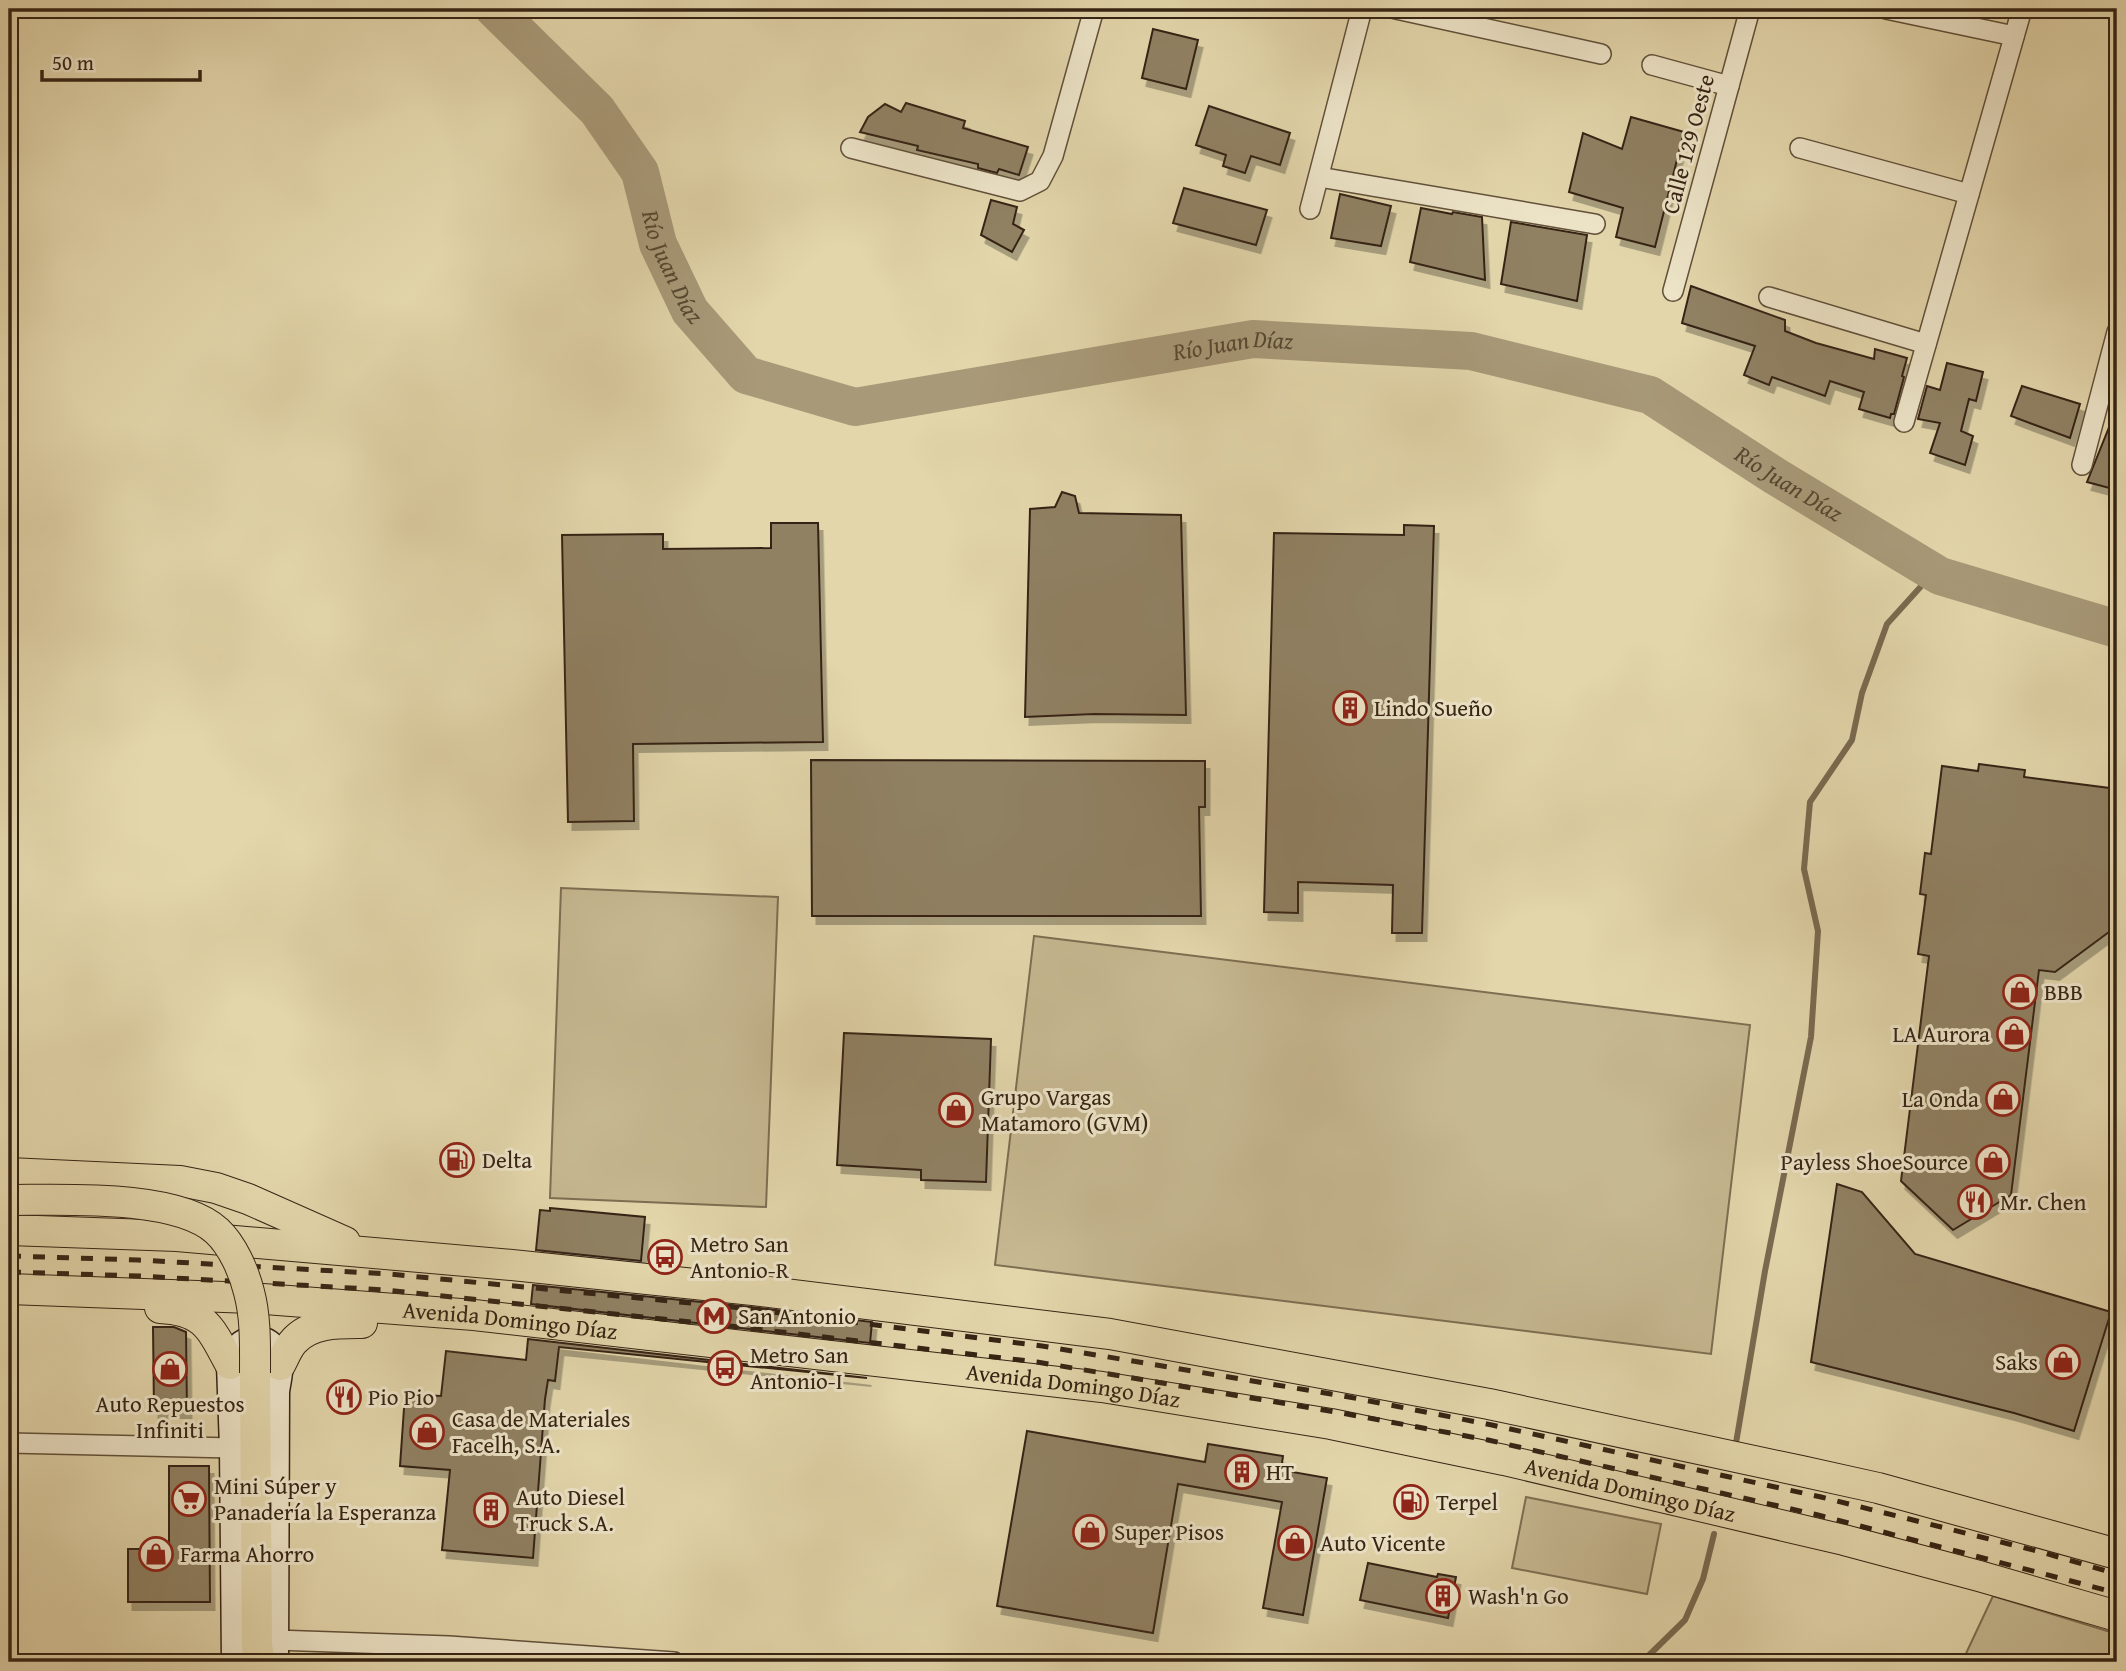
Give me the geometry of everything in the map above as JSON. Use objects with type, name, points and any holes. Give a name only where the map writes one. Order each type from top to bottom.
[{"type":"main road","points":[[9,1173],[180,1181],[216,1188],[248,1199],[368,1252]]},
{"type":"main road","points":[[9,1200],[135,1202],[187,1213],[217,1231],[239,1263],[249,1292],[254,1320],[257,1646],[270,1655]]},
{"type":"main road","points":[[9,1230],[177,1236],[368,1252],[753,1290],[1110,1334],[1489,1404],[1801,1471],[1878,1488],[2114,1552]]},
{"type":"main road","name":"Avenida Domingo Díaz","points":[[9,1289],[251,1298],[474,1315],[1102,1387],[1331,1424],[1504,1460],[1844,1540],[2114,1616]]},
{"type":"main road","points":[[9,1304],[175,1309],[195,1315],[208,1326],[216,1338],[255,1367]]},
{"type":"main road","points":[[255,1367],[309,1330],[324,1325],[417,1325],[474,1315]]},
{"type":"street","points":[[850,148],[1020,191],[1040,181],[1053,156],[1094,9]]},
{"type":"street","points":[[1310,209],[1362,9]]},
{"type":"street","points":[[1396,9],[1601,54]]},
{"type":"street","name":"Calle 129 Oeste","points":[[1673,291],[1750,9]]},
{"type":"street","points":[[1886,9],[2014,36]]},
{"type":"street","points":[[1904,422],[2022,9]]},
{"type":"street","points":[[1652,65],[1729,86]]},
{"type":"street","points":[[1800,148],[1969,194]]},
{"type":"street","points":[[1319,177],[1595,224]]},
{"type":"street","points":[[1769,297],[1926,344]]},
{"type":"street","points":[[2081,465],[2117,332]]},
{"type":"street","points":[[235,1662],[233,1448],[255,1367]]},
{"type":"street","points":[[9,1443],[233,1448]]},
{"type":"street","points":[[270,1655],[449,1654],[674,1662]]},
{"type":"shaded area","points":[[561,888],[778,897],[766,1207],[550,1198]]},
{"type":"shaded area","points":[[1034,936],[1750,1025],[1711,1354],[995,1265]]},
{"type":"shaded area","points":[[1526,1497],[1661,1524],[1647,1594],[1512,1568]]},
{"type":"shaded area","points":[[1993,1596],[2117,1634],[2117,1662],[1962,1662]]},
{"type":"building","points":[[1153,29],[1198,40],[1186,89],[1142,78]]},
{"type":"building","points":[[906,103],[965,121],[963,128],[1028,147],[1019,175],[999,169],[997,173],[978,168],[978,164],[917,150],[918,146],[860,132],[868,117],[885,104],[901,112]]},
{"type":"building","points":[[1209,106],[1290,133],[1280,165],[1251,156],[1245,173],[1223,166],[1226,155],[1196,145]]},
{"type":"building","points":[[1631,117],[1684,132],[1655,247],[1616,237],[1623,208],[1569,192],[1583,133],[1622,149]]},
{"type":"building","points":[[1184,188],[1267,210],[1256,245],[1173,223]]},
{"type":"building","points":[[1340,194],[1391,206],[1381,246],[1331,238]]},
{"type":"building","points":[[991,200],[1017,207],[1013,224],[1024,230],[1012,252],[981,235]]},
{"type":"building","points":[[1421,208],[1482,217],[1485,280],[1410,262]]},
{"type":"building","points":[[1511,222],[1587,235],[1577,301],[1501,284]]},
{"type":"building","points":[[1691,286],[1785,320],[1785,331],[1816,343],[1874,359],[1875,349],[1907,358],[1894,414],[1891,414],[1890,418],[1859,409],[1864,392],[1830,381],[1825,396],[1772,377],[1769,385],[1744,375],[1755,346],[1682,323]]},
{"type":"building","points":[[1947,363],[1983,372],[1976,401],[1969,399],[1961,431],[1973,436],[1965,465],[1930,453],[1940,423],[1918,419],[1927,386],[1940,390]]},
{"type":"building","points":[[2022,386],[2080,404],[2070,438],[2011,416]]},
{"type":"building","points":[[2117,410],[2117,490],[2087,482]]},
{"type":"building","points":[[1062,492],[1075,496],[1079,513],[1181,515],[1186,715],[1094,714],[1025,717],[1030,509],[1055,507]]},
{"type":"building","points":[[771,523],[818,523],[823,742],[633,744],[634,821],[568,822],[562,535],[663,534],[663,549],[771,548]]},
{"type":"building","points":[[1404,525],[1434,526],[1422,933],[1392,933],[1393,885],[1298,882],[1298,913],[1264,912],[1274,533],[1404,535]]},
{"type":"building","points":[[811,760],[1205,761],[1205,807],[1199,807],[1201,916],[812,916]]},
{"type":"building","points":[[1979,764],[2025,770],[2024,777],[2117,789],[2117,913],[2115,912],[2113,929],[2055,972],[2039,970],[2011,1195],[1953,1230],[1901,1181],[1929,956],[1918,954],[1926,895],[1920,894],[1925,853],[1931,854],[1942,766],[1978,771]]},
{"type":"building","points":[[844,1033],[991,1039],[986,1182],[921,1180],[921,1170],[837,1165]]},
{"type":"building","points":[[1837,1184],[1862,1192],[1915,1254],[2111,1312],[2074,1431],[2014,1413],[1811,1362]]},
{"type":"building","points":[[550,1208],[645,1217],[641,1261],[536,1250],[540,1210],[550,1211]]},
{"type":"building","points":[[533,1285],[872,1322],[870,1343],[531,1304]]},
{"type":"building","name":"Auto Repuestos Infiniti","points":[[153,1327],[174,1327],[186,1332],[187,1410],[154,1410]]},
{"type":"building","points":[[528,1339],[867,1378],[559,1347],[555,1381],[548,1380],[545,1399],[533,1558],[442,1550],[450,1470],[400,1466],[405,1394],[441,1396],[446,1351],[526,1360]]},
{"type":"building","name":"Super Pisos","points":[[1027,1431],[1205,1462],[1208,1444],[1283,1456],[1281,1470],[1327,1478],[1303,1615],[1263,1608],[1282,1502],[1178,1484],[1153,1633],[997,1606]]},
{"type":"building","points":[[169,1466],[209,1466],[210,1602],[128,1602],[128,1549],[169,1549]]},
{"type":"building","points":[[1368,1563],[1437,1577],[1438,1574],[1456,1577],[1448,1618],[1360,1600]]},
{"type":"waterway","name":"Río Juan Díaz","points":[[494,9],[597,110],[640,172],[658,244],[690,311],[746,375],[855,407],[1253,339],[1471,351],[1650,395],[1775,476],[1940,576],[2117,629]]},
{"type":"waterway","points":[[1736,1443],[1765,1271],[1811,1037],[1818,931],[1804,869],[1810,802],[1852,740],[1862,693],[1887,624],[1934,572]]},
{"type":"waterway","points":[[1642,1662],[1685,1620],[1703,1579],[1714,1534]]},
{"type":"railway","points":[[9,1256],[138,1260],[389,1274],[732,1307],[1042,1346],[1349,1397],[1492,1425],[1821,1497],[2041,1552],[2117,1574]]},
{"type":"railway","points":[[9,1272],[139,1276],[386,1290],[1037,1362],[1488,1440],[1818,1515],[2117,1593]]},
{"type":"place","name":"Lindo Sueño","points":[[1350,708]]},
{"type":"place","name":"BBB","points":[[2020,992]]},
{"type":"place","name":"LA Aurora","points":[[2014,1034]]},
{"type":"place","name":"La Onda","points":[[2003,1099]]},
{"type":"place","name":"Grupo Vargas Matamoro (GVM)","points":[[956,1110]]},
{"type":"place","name":"Delta","points":[[457,1160]]},
{"type":"place","name":"Payless ShoeSource","points":[[1993,1162]]},
{"type":"place","name":"Mr. Chen","points":[[1975,1202]]},
{"type":"place","name":"Metro San Antonio-R","points":[[665,1257]]},
{"type":"place","name":"San Antonio","points":[[714,1316]]},
{"type":"place","name":"Saks","points":[[2063,1362]]},
{"type":"place","name":"Metro San Antonio-I","points":[[725,1368]]},
{"type":"place","name":"Auto Repuestos Infiniti","points":[[170,1369]]},
{"type":"place","name":"Pio Pio","points":[[344,1397]]},
{"type":"place","name":"Casa de Materiales Facelh, S.A.","points":[[427,1432]]},
{"type":"place","name":"HT","points":[[1242,1472]]},
{"type":"place","name":"Mini Súper y Panadería la Esperanza","points":[[189,1499]]},
{"type":"place","name":"Terpel","points":[[1411,1502]]},
{"type":"place","name":"Auto Diesel Truck S.A.","points":[[491,1510]]},
{"type":"place","name":"Super Pisos","points":[[1090,1532]]},
{"type":"place","name":"Auto Vicente","points":[[1295,1543]]},
{"type":"place","name":"Farma Ahorro","points":[[156,1554]]},
{"type":"place","name":"Wash'n Go","points":[[1443,1596]]}]
